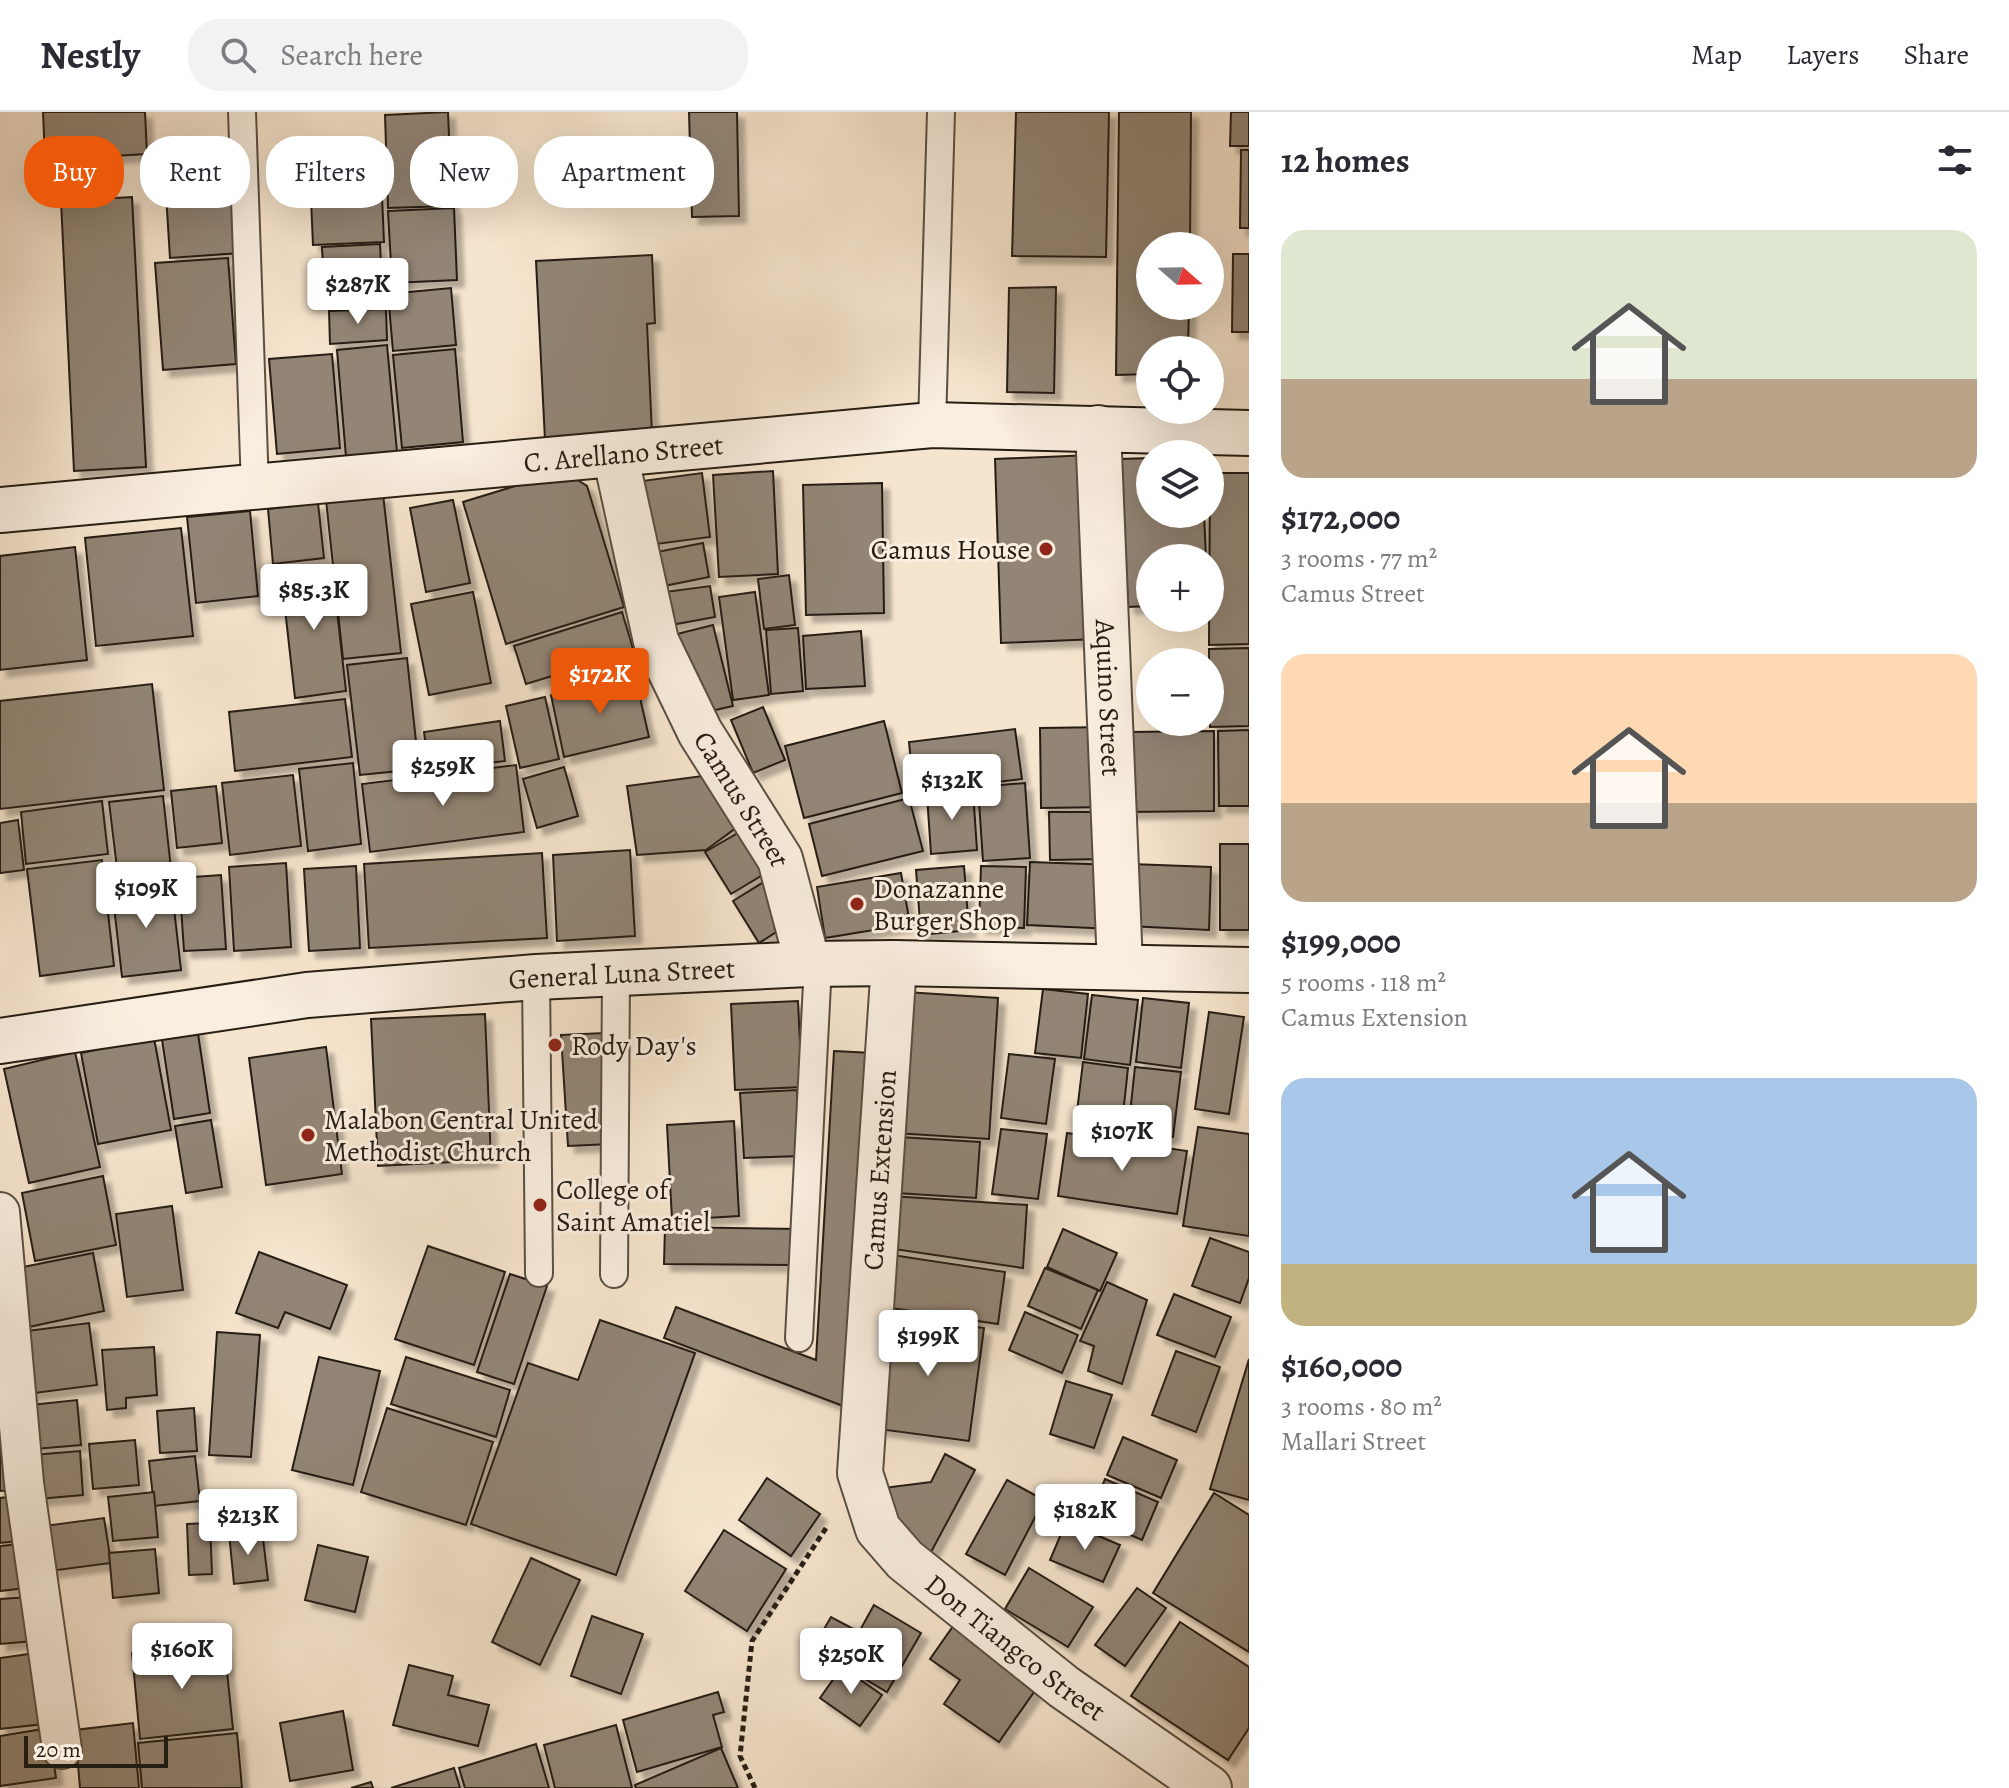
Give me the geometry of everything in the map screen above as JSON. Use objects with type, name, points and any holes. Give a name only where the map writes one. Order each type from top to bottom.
[{"type":"main road","name":"C. Arellano Street","points":[[0,510],[932,425],[1249,433]]},
{"type":"main road","name":"Aquino Street","points":[[1098,428],[1120,966]]},
{"type":"main road","name":"Camus Street","points":[[615,454],[656,641],[700,732],[780,859],[813,964]]},
{"type":"main road","name":"General Luna Street","points":[[0,1040],[307,995],[536,977],[894,963],[1249,970]]},
{"type":"main road","name":"Camus Extension","points":[[860,1473],[894,963]]},
{"type":"main road","name":"Don Tiangco Street","points":[[860,1473],[878,1529],[905,1560],[1064,1687],[1209,1788]]},
{"type":"street","points":[[0,1212],[24,1483],[62,1749]]},
{"type":"lane","points":[[242,112],[255,488]]},
{"type":"lane","points":[[932,425],[941,112]]},
{"type":"lane","points":[[799,1338],[813,964]]},
{"type":"lane","points":[[614,1274],[616,973]]},
{"type":"lane","points":[[536,977],[539,1273]]},
{"type":"path","points":[[755,1788],[740,1756],[752,1641],[860,1473]]},
{"type":"building","points":[[43,112],[145,112],[146,136],[140,136],[140,154],[124,155],[124,136],[44,136]]},
{"type":"building","points":[[448,112],[449,136],[410,136],[410,207],[394,208],[394,136],[386,136],[385,115]]},
{"type":"building","points":[[689,112],[737,112],[739,216],[692,217],[692,208],[714,208],[714,136],[690,136]]},
{"type":"building","points":[[1016,112],[1109,112],[1106,257],[1012,256]]},
{"type":"building","points":[[1119,112],[1191,112],[1190,232],[1136,232],[1136,320],[1189,320],[1188,336],[1136,336],[1136,374],[1116,375]]},
{"type":"building","points":[[1231,112],[1249,112],[1249,146],[1230,146]]},
{"type":"building","points":[[1241,150],[1249,150],[1249,228],[1240,228]]},
{"type":"building","points":[[124,197],[132,197],[146,467],[74,471],[61,208],[124,208]]},
{"type":"building","points":[[167,208],[237,208],[240,253],[170,258]]},
{"type":"building","points":[[311,208],[383,208],[384,242],[313,245]]},
{"type":"building","points":[[454,208],[457,280],[392,283],[388,211]]},
{"type":"building","points":[[380,244],[383,305],[325,308],[322,247]]},
{"type":"building","points":[[1233,254],[1249,254],[1249,332],[1232,332]]},
{"type":"building","points":[[652,255],[655,323],[647,324],[652,434],[545,440],[536,261]]},
{"type":"building","points":[[228,258],[236,364],[163,370],[155,263]]},
{"type":"building","points":[[1056,287],[1054,393],[1007,392],[1009,288]]},
{"type":"building","points":[[451,288],[456,345],[393,351],[388,294]]},
{"type":"building","points":[[386,309],[387,340],[330,344],[329,311]]},
{"type":"building","points":[[387,345],[397,452],[346,457],[337,350]]},
{"type":"building","points":[[455,349],[463,442],[402,448],[393,355]]},
{"type":"building","points":[[332,354],[340,448],[277,454],[269,359]]},
{"type":"building","name":"Camus House","points":[[1092,455],[1097,639],[1001,643],[995,459]]},
{"type":"building","points":[[1136,458],[1136,528],[1205,528],[1205,544],[1136,544],[1136,607],[1128,607],[1121,459]]},
{"type":"building","points":[[773,471],[778,574],[719,577],[713,475]]},
{"type":"building","points":[[702,473],[710,537],[649,545],[642,481]]},
{"type":"building","points":[[1224,473],[1249,473],[1249,644],[1209,645],[1209,632],[1224,632],[1224,544],[1210,544],[1210,528],[1224,528]]},
{"type":"building","points":[[576,479],[587,486],[624,607],[506,644],[463,502],[525,483]]},
{"type":"building","points":[[882,483],[884,613],[806,615],[803,485]]},
{"type":"building","points":[[383,494],[401,653],[343,659],[326,500]]},
{"type":"building","points":[[453,500],[470,583],[426,592],[410,508]]},
{"type":"building","points":[[318,503],[324,558],[273,564],[268,509]]},
{"type":"building","points":[[250,511],[258,596],[196,603],[187,517]]},
{"type":"building","points":[[181,528],[193,636],[96,646],[85,538]]},
{"type":"building","points":[[703,543],[709,577],[664,586],[657,552]]},
{"type":"building","points":[[75,547],[87,660],[0,670],[0,556]]},
{"type":"building","points":[[332,566],[346,691],[295,698],[281,573]]},
{"type":"building","points":[[789,575],[795,625],[764,629],[758,579]]},
{"type":"building","points":[[710,586],[715,617],[671,625],[665,592]]},
{"type":"building","points":[[473,592],[491,683],[429,695],[411,604]]},
{"type":"building","points":[[755,592],[769,695],[733,700],[719,597]]},
{"type":"building","points":[[622,612],[637,662],[555,687],[552,676],[526,684],[514,646]]},
{"type":"building","points":[[713,625],[733,706],[698,714],[677,634]]},
{"type":"building","points":[[798,628],[803,691],[771,694],[766,630]]},
{"type":"building","points":[[861,631],[865,686],[806,689],[803,636]]},
{"type":"building","points":[[1249,648],[1249,726],[1224,727],[1224,649]]},
{"type":"building","points":[[407,658],[419,769],[360,775],[347,665]]},
{"type":"building","points":[[635,676],[649,737],[564,757],[551,695]]},
{"type":"building","points":[[152,684],[164,790],[0,809],[0,701]]},
{"type":"building","points":[[545,697],[559,759],[520,768],[506,706]]},
{"type":"building","points":[[345,699],[352,757],[235,771],[229,712]]},
{"type":"building","points":[[763,707],[785,760],[753,773],[731,720]]},
{"type":"building","points":[[500,721],[505,761],[429,771],[424,732]]},
{"type":"building","points":[[884,721],[902,793],[804,818],[785,746]]},
{"type":"building","points":[[1108,727],[1109,807],[1041,808],[1040,728]]},
{"type":"building","points":[[1015,729],[1022,779],[914,792],[909,742]]},
{"type":"building","points":[[1249,730],[1249,806],[1219,806],[1218,736],[1224,736],[1224,731]]},
{"type":"building","points":[[1128,732],[1136,732],[1136,736],[1214,736],[1214,811],[1129,812]]},
{"type":"building","points":[[353,763],[361,844],[308,851],[299,769]]},
{"type":"building","points":[[516,765],[524,832],[370,852],[362,784]]},
{"type":"building","points":[[564,767],[578,816],[537,828],[523,779]]},
{"type":"building","points":[[293,775],[301,846],[230,855],[222,783]]},
{"type":"building","points":[[710,775],[748,819],[706,850],[637,855],[627,786]]},
{"type":"building","points":[[1025,783],[1030,858],[983,861],[978,787]]},
{"type":"building","points":[[216,786],[222,843],[177,848],[171,791]]},
{"type":"building","points":[[973,791],[977,850],[931,854],[927,795]]},
{"type":"building","points":[[163,796],[172,878],[119,885],[109,802]]},
{"type":"building","points":[[909,798],[923,851],[822,876],[809,824]]},
{"type":"building","points":[[102,801],[108,854],[26,864],[21,812]]},
{"type":"building","points":[[1049,812],[1102,812],[1102,859],[1050,860]]},
{"type":"building","points":[[18,820],[24,870],[0,873],[0,823]]},
{"type":"building","points":[[750,826],[774,868],[731,894],[705,852]]},
{"type":"building","points":[[1220,844],[1249,844],[1249,930],[1220,930]]},
{"type":"building","points":[[630,850],[635,936],[557,941],[553,855]]},
{"type":"building","points":[[542,853],[547,938],[369,948],[364,864]]},
{"type":"building","points":[[102,860],[114,966],[40,976],[27,869]]},
{"type":"building","points":[[1030,862],[1115,865],[1112,929],[1027,925]]},
{"type":"building","points":[[286,863],[291,947],[234,951],[229,867]]},
{"type":"building","points":[[1131,864],[1211,867],[1209,930],[1128,926]]},
{"type":"building","points":[[356,866],[360,948],[309,951],[304,869]]},
{"type":"building","points":[[964,866],[969,930],[921,935],[916,870]]},
{"type":"building","points":[[981,866],[1026,867],[1024,928],[979,927]]},
{"type":"building","points":[[901,873],[910,924],[825,938],[817,887]]},
{"type":"building","points":[[221,875],[226,949],[184,951],[179,878]]},
{"type":"building","points":[[770,878],[795,920],[759,943],[733,901]]},
{"type":"building","points":[[171,882],[181,970],[122,977],[112,889]]},
{"type":"building","points":[[1043,989],[1088,994],[1081,1058],[1035,1053]]},
{"type":"building","points":[[905,992],[998,998],[989,1139],[895,1133]]},
{"type":"building","points":[[1092,995],[1138,1000],[1130,1065],[1084,1059]]},
{"type":"building","points":[[1143,998],[1189,1003],[1181,1068],[1136,1062]]},
{"type":"building","points":[[798,1001],[802,1087],[735,1090],[731,1004]]},
{"type":"building","points":[[1209,1012],[1244,1017],[1229,1114],[1195,1109]]},
{"type":"building","points":[[485,1014],[491,1160],[378,1166],[371,1019]]},
{"type":"building","points":[[197,1027],[210,1113],[174,1119],[161,1033]]},
{"type":"building","points":[[604,1033],[610,1144],[568,1146],[561,1035]]},
{"type":"building","points":[[154,1038],[171,1130],[98,1144],[81,1053]]},
{"type":"building","points":[[326,1047],[342,1174],[266,1185],[249,1058]]},
{"type":"building","points":[[834,1051],[872,1053],[851,1409],[664,1338],[676,1307],[816,1360]]},
{"type":"building","points":[[75,1052],[100,1167],[29,1183],[4,1069]]},
{"type":"building","points":[[1009,1054],[1055,1059],[1046,1124],[1001,1118]]},
{"type":"building","points":[[1083,1062],[1128,1068],[1121,1133],[1075,1128]]},
{"type":"building","points":[[1135,1067],[1181,1072],[1173,1137],[1128,1132]]},
{"type":"building","points":[[797,1090],[801,1156],[744,1158],[740,1093]]},
{"type":"building","points":[[211,1120],[222,1187],[186,1193],[175,1126]]},
{"type":"building","points":[[734,1121],[739,1216],[672,1220],[667,1125]]},
{"type":"building","points":[[1198,1127],[1249,1134],[1249,1236],[1183,1226]]},
{"type":"building","points":[[1001,1129],[1047,1134],[1038,1199],[992,1194]]},
{"type":"building","points":[[1067,1133],[1187,1151],[1177,1214],[1058,1196]]},
{"type":"building","points":[[899,1137],[980,1142],[976,1198],[896,1193]]},
{"type":"building","points":[[103,1176],[116,1245],[35,1261],[22,1193]]},
{"type":"building","points":[[891,1196],[1027,1205],[1023,1268],[887,1248]]},
{"type":"building","points":[[172,1206],[183,1290],[127,1297],[116,1214]]},
{"type":"building","points":[[665,1227],[798,1229],[797,1265],[664,1264]]},
{"type":"building","points":[[1063,1229],[1117,1253],[1100,1291],[1047,1267]]},
{"type":"building","points":[[1210,1238],[1249,1252],[1249,1278],[1240,1303],[1192,1286]]},
{"type":"building","points":[[428,1246],[505,1272],[474,1365],[395,1339]]},
{"type":"building","points":[[259,1252],[347,1285],[330,1329],[285,1312],[278,1328],[236,1313]]},
{"type":"building","points":[[93,1253],[104,1311],[24,1328],[13,1269]]},
{"type":"building","points":[[879,1253],[1005,1272],[998,1324],[871,1305]]},
{"type":"building","points":[[1045,1268],[1098,1290],[1081,1329],[1028,1306]]},
{"type":"building","points":[[510,1274],[547,1286],[514,1384],[477,1372]]},
{"type":"building","points":[[1107,1282],[1147,1300],[1122,1384],[1088,1371],[1094,1346],[1080,1341]]},
{"type":"building","points":[[1174,1294],[1231,1317],[1215,1357],[1157,1335]]},
{"type":"building","points":[[1025,1312],[1078,1335],[1062,1373],[1009,1350]]},
{"type":"building","points":[[887,1315],[984,1328],[969,1441],[871,1428]]},
{"type":"building","points":[[600,1320],[695,1353],[616,1575],[471,1524],[528,1363],[578,1380]]},
{"type":"building","points":[[89,1323],[97,1385],[27,1394],[19,1332]]},
{"type":"building","points":[[217,1332],[260,1335],[251,1457],[209,1455]]},
{"type":"building","points":[[154,1347],[157,1395],[126,1398],[126,1408],[107,1410],[102,1350]]},
{"type":"building","points":[[1176,1351],[1220,1367],[1196,1432],[1152,1415]]},
{"type":"building","points":[[319,1357],[380,1371],[353,1485],[292,1470]]},
{"type":"building","points":[[406,1357],[510,1390],[496,1437],[391,1404]]},
{"type":"building","points":[[1249,1359],[1249,1500],[1210,1489]]},
{"type":"building","points":[[1066,1381],[1112,1395],[1094,1448],[1050,1434]]},
{"type":"building","points":[[77,1400],[81,1445],[35,1449],[31,1405]]},
{"type":"building","points":[[194,1408],[197,1451],[160,1453],[157,1411]]},
{"type":"building","points":[[387,1408],[493,1442],[466,1525],[361,1492]]},
{"type":"building","points":[[1123,1437],[1177,1460],[1161,1498],[1107,1475]]},
{"type":"building","points":[[135,1440],[139,1485],[93,1489],[89,1444]]},
{"type":"building","points":[[10,1445],[14,1490],[0,1491],[0,1446]]},
{"type":"building","points":[[80,1451],[83,1495],[38,1499],[33,1455]]},
{"type":"building","points":[[945,1454],[975,1470],[930,1554],[880,1527],[875,1489],[931,1482]]},
{"type":"building","points":[[195,1456],[200,1501],[154,1506],[149,1461]]},
{"type":"building","points":[[767,1478],[820,1514],[791,1556],[739,1520]]},
{"type":"building","points":[[1105,1479],[1158,1502],[1142,1540],[1089,1517]]},
{"type":"building","points":[[1007,1480],[1044,1500],[1005,1575],[966,1554]]},
{"type":"building","points":[[154,1492],[158,1537],[113,1541],[108,1497]]},
{"type":"building","points":[[1214,1493],[1249,1515],[1249,1652],[1153,1593]]},
{"type":"building","points":[[16,1496],[19,1541],[0,1543],[0,1498]]},
{"type":"building","points":[[104,1518],[111,1563],[50,1571],[44,1526]]},
{"type":"building","points":[[1066,1522],[1120,1545],[1103,1582],[1050,1560]]},
{"type":"building","points":[[210,1523],[212,1574],[189,1575],[187,1524]]},
{"type":"building","points":[[262,1530],[268,1580],[234,1584],[229,1533]]},
{"type":"building","points":[[724,1530],[786,1569],[747,1631],[685,1591]]},
{"type":"building","points":[[21,1544],[25,1588],[0,1591],[0,1546]]},
{"type":"building","points":[[318,1545],[368,1557],[355,1612],[305,1600]]},
{"type":"building","points":[[155,1549],[159,1593],[113,1598],[109,1553]]},
{"type":"building","points":[[531,1558],[580,1580],[540,1665],[492,1642]]},
{"type":"building","points":[[1029,1568],[1093,1607],[1068,1647],[1005,1609]]},
{"type":"building","points":[[1137,1588],[1166,1608],[1125,1666],[1095,1645]]},
{"type":"building","points":[[30,1597],[34,1641],[0,1644],[0,1599]]},
{"type":"building","points":[[874,1605],[921,1633],[887,1692],[813,1648],[831,1617],[859,1632]]},
{"type":"building","points":[[592,1616],[643,1634],[621,1694],[571,1676]]},
{"type":"building","points":[[956,1622],[1041,1682],[999,1742],[944,1704],[960,1680],[930,1659]]},
{"type":"building","points":[[1180,1622],[1249,1667],[1249,1728],[1228,1760],[1131,1696]]},
{"type":"building","points":[[224,1643],[233,1729],[140,1739],[132,1653]]},
{"type":"building","points":[[36,1653],[44,1724],[0,1729],[0,1658]]},
{"type":"building","points":[[409,1665],[453,1676],[448,1695],[489,1705],[478,1746],[393,1725]]},
{"type":"building","points":[[842,1667],[882,1695],[860,1726],[820,1698]]},
{"type":"building","points":[[718,1692],[724,1712],[713,1715],[722,1747],[637,1772],[623,1720]]},
{"type":"building","points":[[343,1711],[353,1770],[290,1781],[280,1723]]},
{"type":"building","points":[[133,1723],[139,1788],[80,1788],[75,1730]]},
{"type":"building","points":[[616,1725],[632,1788],[555,1788],[544,1745]]},
{"type":"building","points":[[49,1728],[56,1778],[0,1786],[0,1736]]},
{"type":"building","points":[[237,1733],[242,1788],[142,1788],[138,1743]]},
{"type":"building","points":[[536,1744],[549,1788],[465,1788],[459,1768]]},
{"type":"building","points":[[721,1748],[738,1788],[636,1788],[635,1785]]},
{"type":"building","points":[[454,1768],[460,1788],[391,1788]]},
{"type":"building","points":[[371,1782],[373,1788],[351,1788]]},
{"type":"place","name":"Camus House","points":[[1046,549]]},
{"type":"place","name":"Donazanne Burger Shop","points":[[857,904]]},
{"type":"place","name":"Rody Day's","points":[[555,1045]]},
{"type":"place","name":"Malabon Central United Methodist Church","points":[[308,1135]]},
{"type":"place","name":"College of Saint Amatiel","points":[[540,1205]]}]
